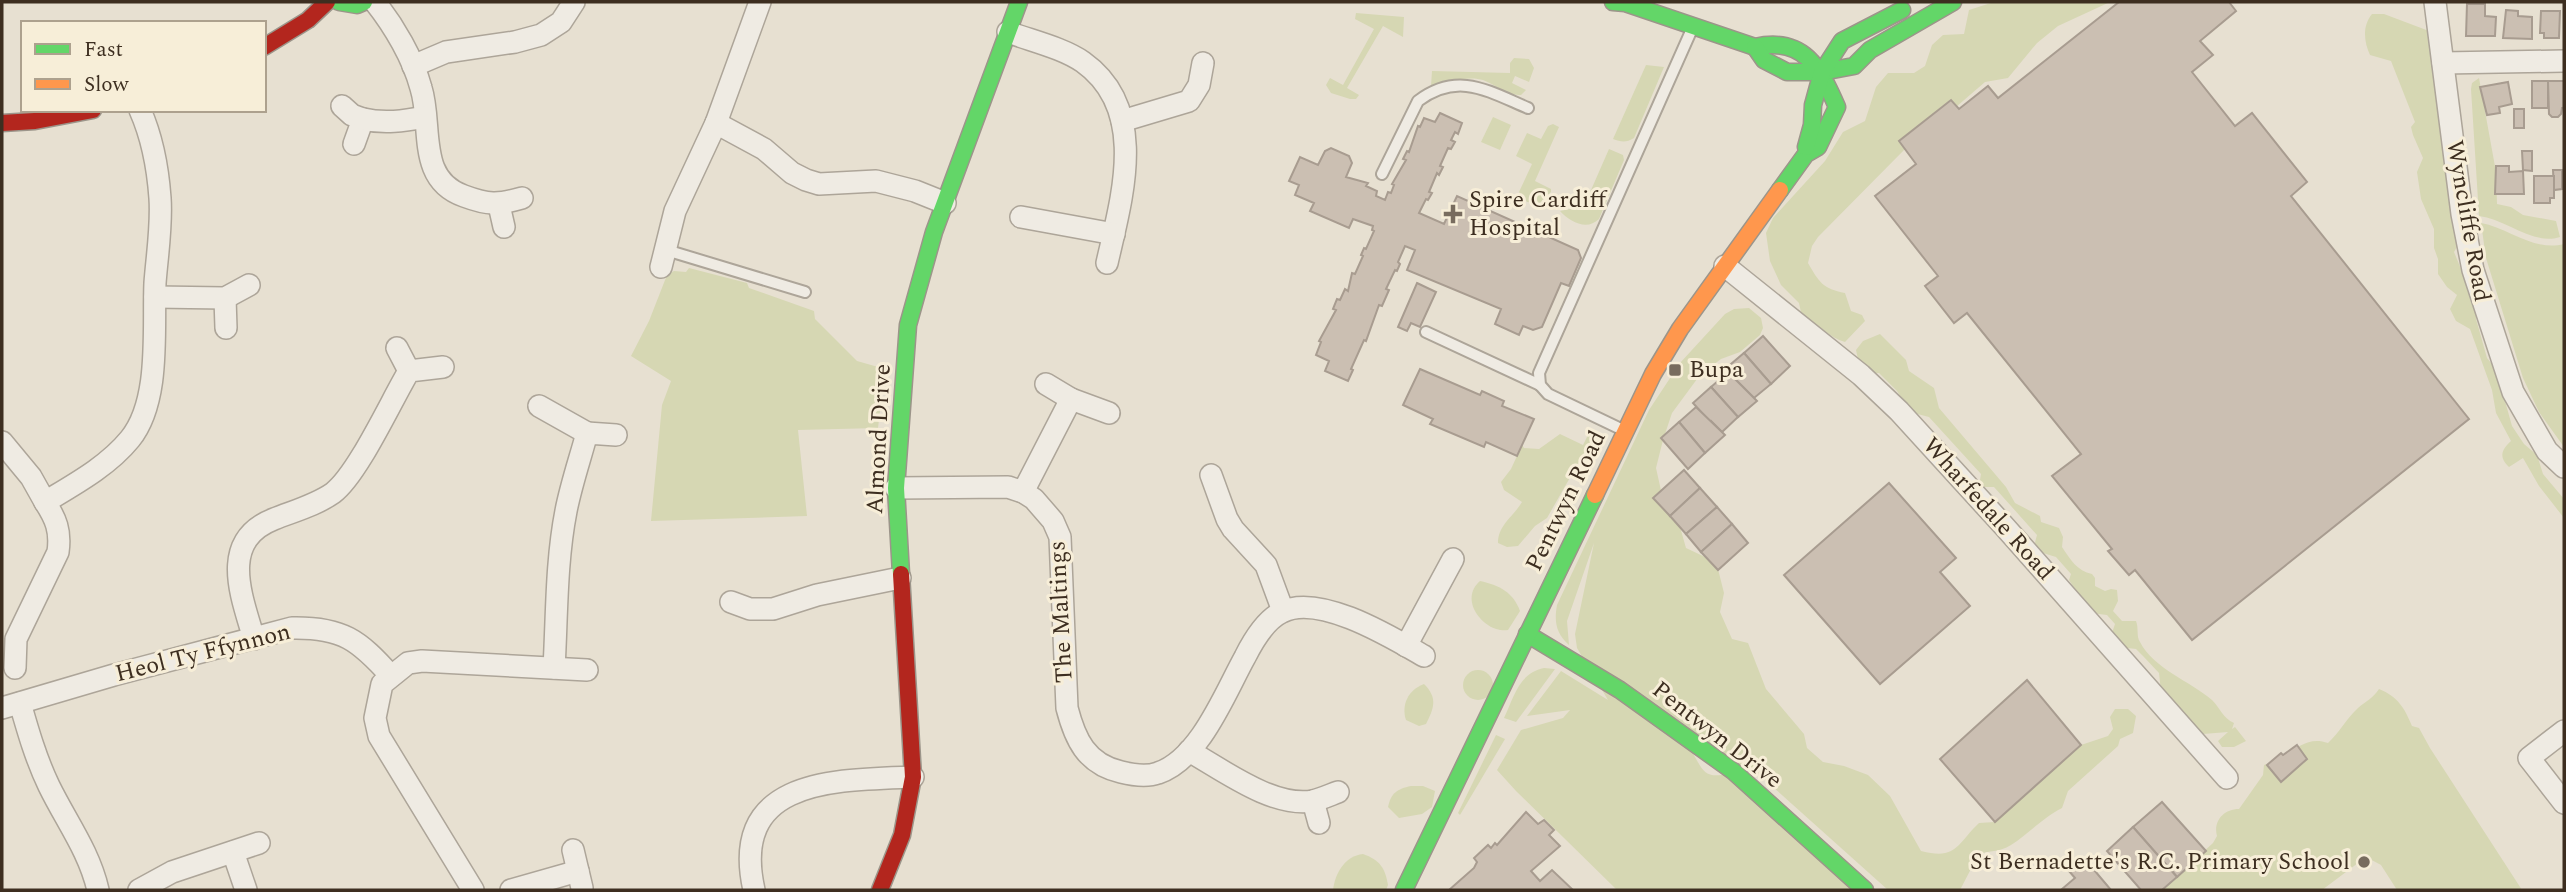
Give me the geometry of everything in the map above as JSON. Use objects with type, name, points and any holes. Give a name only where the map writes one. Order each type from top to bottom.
[{"type":"street","points":[[266,46],[307,20],[327,2]]},
{"type":"street","points":[[339,2],[357,5],[364,2]]},
{"type":"street","points":[[375,2],[384,13],[413,66],[422,89],[429,157],[437,178],[455,193],[480,202],[499,205],[522,198]]},
{"type":"street","points":[[413,66],[446,52],[515,42],[568,29],[574,2]]},
{"type":"street","points":[[664,259],[675,211],[716,123],[760,2]]},
{"type":"street","name":"Almond Drive","points":[[880,890],[900,844],[910,812],[914,777],[896,488],[908,325],[934,232],[1018,2]]},
{"type":"street","points":[[1613,2],[1625,3],[1755,47],[1772,43],[1798,50],[1822,72]]},
{"type":"street","name":"Pentwyn Road","points":[[1806,154],[1813,105],[1822,72],[1842,41],[1916,2]]},
{"type":"street","points":[[1755,47],[1765,60],[1787,72],[1822,72],[1854,66],[1870,50],[1953,2]]},
{"type":"street","name":"Wyncliffe Road","points":[[2435,2],[2462,214],[2482,302],[2513,392],[2541,442],[2562,465]]},
{"type":"street","points":[[1009,32],[1081,61],[1108,85],[1118,104],[1122,121],[1125,180],[1121,209],[1107,262]]},
{"type":"street","points":[[2443,63],[2564,61]]},
{"type":"street","points":[[1122,121],[1189,101],[1199,85],[1203,63]]},
{"type":"street","name":"Pentwyn Road","points":[[1404,890],[1653,374],[1680,329],[1806,154],[1818,147],[1837,107],[1822,72]]},
{"type":"street","points":[[342,106],[352,115],[377,122],[402,122],[425,117]]},
{"type":"street","points":[[2,123],[35,121],[82,112]]},
{"type":"street","points":[[46,502],[94,471],[131,438],[142,418],[150,387],[160,200],[154,159],[141,112]]},
{"type":"street","points":[[354,144],[363,119]]},
{"type":"street","points":[[716,123],[753,143],[792,173],[806,180],[820,184],[876,181],[915,191],[945,203]]},
{"type":"street","points":[[499,205],[504,227]]},
{"type":"street","points":[[1021,217],[1114,234]]},
{"type":"street","name":"Wharfedale Road","points":[[1726,266],[1861,375],[1899,411],[2227,778]]},
{"type":"street","points":[[155,297],[225,298],[249,285]]},
{"type":"street","points":[[225,298],[226,328]]},
{"type":"street","points":[[397,348],[409,371]]},
{"type":"street","points":[[409,371],[443,367]]},
{"type":"street","points":[[254,639],[241,594],[237,564],[242,549],[254,531],[271,520],[304,508],[333,492],[352,472],[409,371]]},
{"type":"street","points":[[1046,384],[1071,399],[1109,413]]},
{"type":"street","points":[[896,488],[996,486],[1023,492],[1071,399]]},
{"type":"street","points":[[540,406],[587,433],[616,435]]},
{"type":"street","points":[[554,668],[558,578],[566,512],[587,433]]},
{"type":"street","points":[[2,442],[32,477],[57,521],[60,537],[58,552],[9,637],[15,668]]},
{"type":"street","points":[[1211,475],[1233,529],[1266,565],[1283,611],[1306,607],[1322,608],[1415,651],[1453,559]]},
{"type":"street","name":"The Maltings","points":[[1023,492],[1046,511],[1059,537],[1064,591],[1067,708],[1074,733],[1083,749],[1096,761],[1113,770],[1135,775],[1157,774],[1175,764],[1189,751],[1201,737],[1252,644],[1271,620],[1283,611]]},
{"type":"street","points":[[731,602],[750,609],[773,610],[817,595],[900,578]]},
{"type":"street","name":"Heol Ty Ffynnon","points":[[11,705],[292,628],[319,627],[338,633],[359,644],[391,676]]},
{"type":"street","name":"Pentwyn Drive","points":[[1527,634],[1620,690],[1733,771],[1865,890]]},
{"type":"street","points":[[473,890],[379,736],[375,718],[382,684],[408,663],[422,661],[587,670]]},
{"type":"street","points":[[11,705],[49,786],[88,856],[98,890]]},
{"type":"street","points":[[2564,731],[2529,758],[2564,803]]},
{"type":"street","points":[[1189,751],[1266,794],[1284,801],[1313,801],[1338,792]]},
{"type":"street","points":[[754,890],[750,845],[754,828],[765,811],[810,787],[836,780],[914,777]]},
{"type":"street","points":[[1313,801],[1319,823]]},
{"type":"street","points":[[139,890],[172,872],[259,843]]},
{"type":"street","points":[[233,852],[246,890]]},
{"type":"street","points":[[511,890],[578,870]]},
{"type":"lane","points":[[1540,385],[1539,373],[1693,26]]},
{"type":"lane","points":[[1382,174],[1418,101],[1427,94],[1441,88],[1469,84],[1528,108]]},
{"type":"lane","points":[[664,259],[805,292]]},
{"type":"lane","points":[[1426,332],[1540,385],[1548,394],[1626,432]]},
{"type":"green space","points":[[1994,2],[2110,2],[2058,26],[2037,43],[2008,78],[1985,82],[1956,107],[1950,100],[1899,141],[1905,149],[1818,237],[1812,246],[1808,263],[1822,284],[1845,293],[1851,311],[1862,315],[1865,321],[1845,342],[1839,340],[1802,317],[1799,303],[1781,285],[1770,261],[1766,233],[1773,218],[1825,161],[1843,132],[1865,121],[1876,87],[1888,73],[1914,73],[1925,66],[1932,45],[1943,35],[1964,34],[1969,10]]},
{"type":"green space","points":[[1356,13],[1404,17],[1403,37],[1383,26],[1347,88],[1359,95],[1356,99],[1350,99],[1331,93],[1326,85],[1330,78],[1343,85],[1374,29],[1355,19]]},
{"type":"green space","points":[[2372,14],[2384,14],[2429,31],[2442,93],[2436,100],[2438,115],[2444,126],[2460,242],[2454,252],[2461,269],[2469,273],[2473,290],[2471,298],[2477,304],[2476,319],[2487,358],[2496,369],[2512,426],[2524,444],[2537,455],[2543,474],[2564,499],[2564,518],[2539,486],[2523,458],[2509,467],[2503,460],[2505,447],[2511,441],[2496,413],[2492,390],[2470,329],[2456,321],[2450,309],[2457,295],[2438,274],[2434,229],[2421,199],[2417,172],[2423,158],[2411,127],[2415,122],[2391,61],[2370,55],[2366,45],[2365,29]]},
{"type":"green space","points":[[1514,58],[1529,59],[1534,68],[1529,82],[1515,76],[1512,83],[1526,90],[1521,95],[1511,94],[1483,80],[1471,78],[1431,86],[1432,71],[1510,73],[1510,63]]},
{"type":"green space","points":[[1646,65],[1664,67],[1634,138],[1624,142],[1613,139]]},
{"type":"green space","points":[[2479,78],[2496,172],[2497,204],[2511,207],[2523,215],[2556,221],[2560,237],[2540,238],[2479,216],[2471,89],[2472,83]]},
{"type":"green space","points":[[1493,117],[1511,125],[1500,150],[1481,142]]},
{"type":"green space","points":[[1553,124],[1559,127],[1535,181],[1551,189],[1551,192],[1540,203],[1527,202],[1519,192],[1532,164],[1516,156],[1527,133],[1541,139],[1548,126]]},
{"type":"green space","points":[[1609,149],[1623,155],[1624,160],[1599,219],[1584,225],[1574,222],[1560,211],[1584,206]]},
{"type":"green space","points":[[2481,223],[2542,245],[2564,244],[2564,447],[2539,412],[2523,378],[2486,258]]},
{"type":"green space","points":[[689,268],[747,283],[749,288],[814,311],[815,319],[857,361],[885,369],[878,428],[798,430],[807,516],[651,521],[662,405],[671,381],[631,356],[649,321],[667,275],[674,271],[686,272]]},
{"type":"green space","points":[[1749,308],[1761,318],[1763,328],[1760,335],[1740,352],[1721,359],[1700,375],[1672,413],[1656,468],[1662,495],[1676,513],[1686,548],[1717,565],[1724,593],[1720,612],[1732,639],[1748,643],[1766,689],[1804,734],[1807,748],[1823,762],[1868,775],[1890,796],[1921,851],[1942,854],[1955,849],[1979,823],[1995,822],[2081,745],[2108,736],[2113,729],[2110,717],[2115,709],[2128,709],[2136,716],[2133,733],[2120,739],[2118,746],[2068,791],[2062,808],[2006,848],[1974,856],[1973,865],[1960,890],[1888,890],[1754,770],[1691,750],[1701,768],[1708,774],[1728,774],[1860,890],[1617,890],[1497,770],[1521,730],[1563,718],[1570,710],[1527,716],[1561,671],[1608,700],[1577,648],[1575,634],[1594,543],[1567,621],[1569,645],[1557,627],[1557,605],[1649,410],[1680,363],[1725,314],[1734,309]]},
{"type":"green space","points":[[1880,334],[1906,360],[1909,371],[1934,388],[1939,408],[2006,487],[2015,503],[2040,516],[2041,522],[2059,528],[2063,537],[2062,547],[2078,567],[2092,574],[2095,586],[2105,591],[2117,590],[2118,601],[2113,611],[2122,621],[2136,621],[2139,640],[2154,660],[2212,700],[2224,716],[2234,723],[2232,729],[2235,727],[2246,741],[2234,747],[2222,747],[2218,741],[2228,732],[2203,734],[2174,708],[2161,691],[2159,673],[2136,649],[2119,647],[2112,633],[2115,624],[2107,615],[2091,613],[2069,580],[2071,574],[2056,557],[2033,550],[2037,535],[1994,487],[1983,487],[1981,474],[1929,417],[1910,412],[1897,391],[1879,373],[1869,374],[1858,359],[1856,350],[1863,341]]},
{"type":"green space","points":[[1591,429],[1596,432],[1547,518],[1535,526],[1518,546],[1507,547],[1498,543],[1503,526],[1522,502],[1504,490],[1501,482],[1511,469],[1522,445],[1524,448],[1539,449],[1560,434],[1583,445]]},
{"type":"green space","points":[[1480,581],[1504,590],[1517,604],[1520,611],[1508,630],[1491,627],[1477,614],[1472,598]]},
{"type":"green space","points":[[1544,668],[1555,669],[1516,722],[1504,718],[1523,680]]},
{"type":"green space","points":[[1478,670],[1488,675],[1493,685],[1488,695],[1478,700],[1468,695],[1463,685],[1468,675]]},
{"type":"green space","points":[[1424,684],[1433,703],[1426,724],[1419,726],[1406,720],[1404,709],[1410,694]]},
{"type":"green space","points":[[2379,689],[2396,699],[2412,726],[2419,728],[2522,890],[2397,890],[2381,865],[2366,857],[2322,890],[2162,890],[2213,843],[2220,817],[2228,811],[2239,809],[2263,775],[2264,765],[2269,763],[2275,766],[2293,750],[2306,743],[2328,743],[2354,712]]},
{"type":"green space","points":[[1496,735],[1505,739],[1460,815],[1458,813]]},
{"type":"green space","points":[[1411,786],[1423,786],[1435,791],[1432,807],[1422,814],[1399,818],[1388,807],[1389,802],[1395,792]]},
{"type":"green space","points":[[1363,854],[1381,865],[1387,879],[1386,890],[1333,890],[1342,866],[1351,858]]},
{"type":"building","points":[[2119,2],[2229,2],[2236,11],[2200,41],[2213,55],[2192,72],[2235,126],[2252,113],[2307,182],[2291,196],[2469,419],[2192,640],[2135,570],[2129,575],[2108,551],[2112,549],[2052,476],[2081,454],[1967,313],[1954,323],[1925,286],[1938,276],[1875,196],[1916,164],[1899,141],[1951,100],[1959,109],[1988,86],[1998,98]]},
{"type":"building","points":[[2467,4],[2485,4],[2485,16],[2496,17],[2495,36],[2466,36]]},
{"type":"building","points":[[2506,10],[2518,11],[2518,16],[2532,17],[2532,39],[2503,38]]},
{"type":"building","points":[[2541,11],[2560,11],[2559,38],[2544,38],[2544,33],[2540,33]]},
{"type":"building","points":[[2532,81],[2548,81],[2548,108],[2532,108]]},
{"type":"building","points":[[2548,81],[2564,81],[2564,108],[2558,117],[2549,114]]},
{"type":"building","points":[[2508,82],[2512,104],[2499,107],[2500,113],[2487,115],[2480,87]]},
{"type":"building","points":[[2514,109],[2524,109],[2524,128],[2514,128]]},
{"type":"building","points":[[1440,113],[1462,123],[1458,134],[1455,132],[1451,140],[1455,142],[1451,149],[1448,148],[1440,166],[1443,167],[1439,175],[1437,173],[1429,192],[1432,193],[1419,213],[1444,224],[1457,196],[1578,250],[1581,258],[1569,286],[1561,283],[1542,327],[1533,330],[1523,326],[1519,335],[1495,324],[1501,309],[1407,270],[1415,250],[1405,246],[1398,262],[1400,264],[1386,289],[1389,290],[1382,306],[1379,305],[1348,381],[1325,371],[1329,361],[1316,355],[1321,342],[1319,341],[1336,310],[1333,309],[1337,299],[1340,300],[1345,289],[1348,291],[1352,273],[1355,274],[1364,248],[1366,249],[1374,231],[1373,226],[1353,219],[1349,228],[1310,211],[1314,203],[1295,195],[1299,185],[1289,181],[1300,157],[1318,165],[1325,151],[1331,148],[1349,156],[1352,163],[1346,177],[1368,183],[1366,186],[1377,191],[1376,196],[1385,200],[1406,160],[1403,159],[1407,151],[1409,152],[1418,126],[1420,127],[1424,118],[1435,122]]},
{"type":"building","points":[[2522,151],[2532,151],[2532,171],[2523,170]]},
{"type":"building","points":[[2496,166],[2509,166],[2509,172],[2523,171],[2524,194],[2495,194]]},
{"type":"building","points":[[2553,170],[2562,170],[2562,189],[2554,190]]},
{"type":"building","points":[[2534,176],[2554,176],[2554,198],[2550,198],[2550,203],[2534,203]]},
{"type":"building","points":[[1417,283],[1436,292],[1420,327],[1411,323],[1407,331],[1398,327]]},
{"type":"building","points":[[1763,336],[1790,366],[1771,384],[1744,353]]},
{"type":"building","points":[[1744,353],[1771,384],[1754,398],[1725,369]]},
{"type":"building","points":[[1420,369],[1480,395],[1482,391],[1504,401],[1502,406],[1534,419],[1517,456],[1486,442],[1484,447],[1430,424],[1433,419],[1403,405]]},
{"type":"building","points":[[1728,372],[1757,401],[1738,417],[1711,387]]},
{"type":"building","points":[[1711,387],[1738,417],[1722,432],[1693,403]]},
{"type":"building","points":[[1696,407],[1725,435],[1705,453],[1679,422]]},
{"type":"building","points":[[1679,422],[1705,453],[1688,469],[1661,438]]},
{"type":"building","points":[[1684,470],[1700,488],[1670,516],[1653,498]]},
{"type":"building","points":[[1889,483],[1956,558],[1940,572],[1970,606],[1880,684],[1784,575]]},
{"type":"building","points":[[1700,488],[1717,507],[1686,534],[1670,516]]},
{"type":"building","points":[[1717,507],[1732,524],[1701,552],[1686,534]]},
{"type":"building","points":[[1732,524],[1748,543],[1718,570],[1701,552]]},
{"type":"building","points":[[2027,680],[2081,745],[1995,822],[1940,759]]},
{"type":"building","points":[[2297,745],[2307,759],[2281,782],[2267,765],[2281,753],[2283,755]]},
{"type":"building","points":[[2162,802],[2206,851],[2177,877],[2133,827]]},
{"type":"building","points":[[1526,812],[1538,824],[1544,820],[1554,830],[1549,835],[1560,846],[1531,871],[1540,881],[1552,870],[1573,890],[1449,890],[1474,868],[1477,862],[1474,858],[1488,845],[1491,848],[1495,843],[1497,845]]},
{"type":"building","points":[[2133,827],[2177,877],[2162,890],[2141,890],[2107,851]]},
{"type":"building","points":[[2084,858],[2111,890],[2062,889],[2075,878],[2069,871]]},
{"type":"traffic: fast","points":[[339,2],[357,5],[364,2]]},
{"type":"traffic: fast","points":[[901,574],[896,488],[908,325],[934,232],[1019,2]]},
{"type":"traffic: fast","points":[[1613,2],[1625,3],[1755,47],[1786,46],[1808,58],[1817,68],[1837,107],[1818,147],[1806,154],[1780,190]]},
{"type":"traffic: fast","points":[[1755,47],[1764,60],[1787,72],[1822,72],[1854,66],[1870,50],[1953,2]]},
{"type":"traffic: fast","points":[[1806,147],[1822,72],[1842,41],[1902,10]]},
{"type":"traffic: fast","points":[[1404,890],[1595,495]]},
{"type":"traffic: fast","points":[[1527,634],[1620,690],[1733,771],[1865,890]]},
{"type":"traffic: slow","points":[[1595,495],[1653,374],[1680,329],[1780,190]]},
{"type":"traffic: jam","points":[[266,46],[308,20],[327,2]]},
{"type":"traffic: jam","points":[[2,123],[35,121],[82,112]]},
{"type":"traffic: jam","points":[[880,890],[902,835],[913,777],[901,574]]},
{"type":"place","name":"Spire Cardiff Hospital","points":[[1453,214]]},
{"type":"place","name":"Bupa","points":[[1675,370]]},
{"type":"place","name":"St Bernadette's R.C. Primary School","points":[[2364,862]]}]
